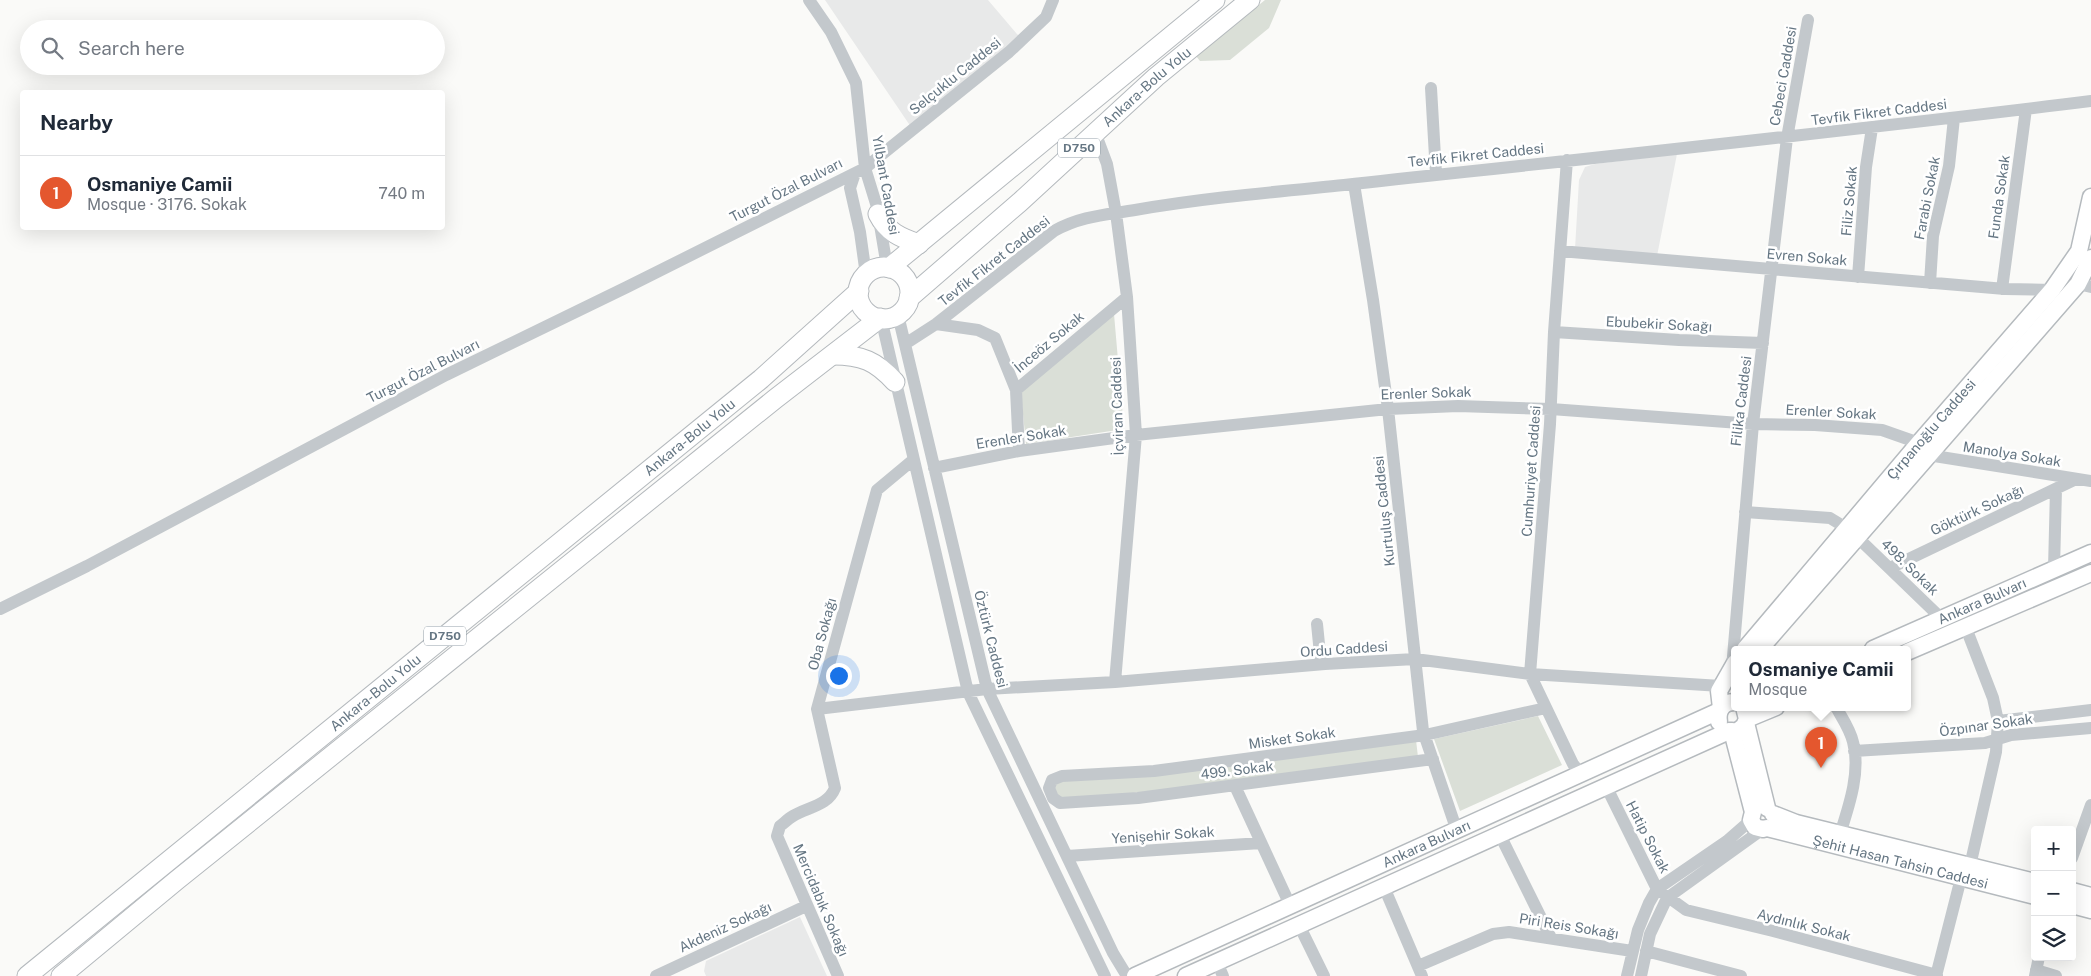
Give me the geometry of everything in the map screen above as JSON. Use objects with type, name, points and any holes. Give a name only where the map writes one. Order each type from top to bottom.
[{"type":"highway","name":"Ankara-Bolu Yolu","points":[[888,268],[1215,0]]},
{"type":"highway","name":"Ankara-Bolu Yolu","points":[[910,298],[1156,77],[1250,0]]},
{"type":"highway","points":[[878,214],[884,224],[893,232],[919,244]]},
{"type":"highway","points":[[888,268],[895,270],[905,278],[910,298],[906,307],[886,317],[874,317],[861,304],[862,283],[875,269],[888,268]]},
{"type":"highway","name":"Ankara-Bolu Yolu","points":[[27,976],[761,378],[862,283]]},
{"type":"highway","name":"Ankara-Bolu Yolu","points":[[61,976],[208,855],[833,355],[886,317]]},
{"type":"highway","points":[[833,355],[851,355],[868,360],[883,369],[895,382]]},
{"type":"main road","name":"Çırpanoğlu Caddesi","points":[[1748,646],[1852,533],[1924,449],[2052,290],[2079,251],[2091,196]]},
{"type":"main road","name":"Çırpanoğlu Caddesi","points":[[1924,449],[2084,286],[2091,258]]},
{"type":"main road","name":"Çırpanoğlu Caddesi","points":[[1762,646],[1852,533]]},
{"type":"main road","name":"Ankara Bulvarı","points":[[1880,646],[2091,553]]},
{"type":"main road","name":"Ankara Bulvarı","points":[[1911,650],[2091,573]]},
{"type":"main road","points":[[1731,668],[1719,691],[1725,707],[1718,718],[1720,725],[1740,722],[1762,819]]},
{"type":"main road","name":"Ankara Bulvarı","points":[[1135,976],[1457,831],[1725,707]]},
{"type":"main road","name":"Ankara Bulvarı","points":[[1186,976],[1220,969],[1299,925],[1500,835],[1766,711]]},
{"type":"main road","name":"Şehit Hasan Tahsin Caddesi","points":[[1762,819],[1796,823],[1840,834],[1965,872],[2031,895]]},
{"type":"main road","name":"Şehit Hasan Tahsin Caddesi","points":[[1762,819],[1965,872],[2031,881]]},
{"type":"main road","points":[[2076,892],[2091,896]]},
{"type":"main road","points":[[2076,906],[2091,910]]},
{"type":"street","name":"Yılbant Caddesi","points":[[809,0],[832,32],[856,84],[860,170],[878,214],[888,268]]},
{"type":"street","name":"Selçuklu Caddesi","points":[[860,170],[1009,52],[1046,17],[1053,0]]},
{"type":"street","name":"Cebeci Caddesi","points":[[1787,138],[1808,20]]},
{"type":"street","points":[[1431,88],[1436,174]]},
{"type":"street","name":"Tevfik Fikret Caddesi","points":[[905,344],[936,324],[1054,232],[1070,222],[1087,216],[1170,204],[1436,174],[1787,138],[2091,101]]},
{"type":"street","name":"Funda Sokak","points":[[2002,289],[2026,109]]},
{"type":"street","name":"Farabi Sokak","points":[[1930,283],[1933,236],[1949,166],[1954,118]]},
{"type":"street","name":"Filiz Sokak","points":[[1858,277],[1866,167],[1872,128]]},
{"type":"street","name":"İçviran Caddesi","points":[[1095,132],[1107,164],[1116,213],[1127,297],[1136,435],[1115,682]]},
{"type":"street","name":"Filika Caddesi","points":[[1734,646],[1753,424],[1787,138]]},
{"type":"street","name":"Cumhuriyet Caddesi","points":[[1567,160],[1554,332],[1551,408],[1530,674],[1573,764],[1580,773]]},
{"type":"street","name":"Yılbant Caddesi","points":[[860,170],[850,188],[860,232],[862,283]]},
{"type":"street","name":"Turgut Özal Bulvarı","points":[[0,610],[87,566],[446,375],[636,283],[860,170]]},
{"type":"street","name":"Kurtuluş Caddesi","points":[[1354,184],[1388,409],[1425,735],[1457,831]]},
{"type":"street","name":"Evren Sokak","points":[[1560,251],[2002,289],[2052,290]]},
{"type":"street","name":"İnceöz Sokak","points":[[1019,452],[1016,390],[1127,297]]},
{"type":"street","points":[[886,317],[895,382],[968,692],[1104,976]]},
{"type":"street","name":"Öztürk Caddesi","points":[[886,317],[905,344],[987,689],[1113,953],[1127,976]]},
{"type":"street","points":[[936,324],[978,330],[995,338],[1016,390]]},
{"type":"street","name":"Ebubekir Sokağı","points":[[1554,332],[1650,339],[1763,343]]},
{"type":"street","name":"Erenler Sokak","points":[[934,468],[1019,452],[1136,435],[1388,409],[1458,406],[1551,408],[1753,424],[1815,425],[1882,430],[1924,449]]},
{"type":"street","name":"Manolya Sokak","points":[[1924,449],[2091,482]]},
{"type":"street","name":"Oba Sokağı","points":[[777,836],[780,826],[793,816],[826,802],[832,796],[835,788],[817,709],[877,490],[914,460]]},
{"type":"street","name":"Göktürk Sokağı","points":[[1890,568],[2076,479]]},
{"type":"street","points":[[2054,570],[2056,489]]},
{"type":"street","name":"498. Sokak","points":[[1745,512],[1830,518],[1852,533],[1942,619]]},
{"type":"street","points":[[1317,624],[1321,664]]},
{"type":"street","points":[[1936,976],[1965,872],[1998,739],[1998,722],[1993,698],[1966,628]]},
{"type":"street","name":"Ordu Caddesi","points":[[817,709],[987,689],[1115,682],[1321,664],[1415,659],[1530,674],[1721,686]]},
{"type":"street","name":"Misket Sokak","points":[[1050,791],[1052,780],[1062,776],[1154,771],[1425,735],[1546,708]]},
{"type":"street","points":[[1998,722],[2091,710]]},
{"type":"street","points":[[1838,711],[1848,729],[1854,751],[1854,780],[1840,834]]},
{"type":"street","name":"Özpınar Sokak","points":[[1854,751],[1985,743],[2011,735],[2091,728]]},
{"type":"street","name":"499. Sokak","points":[[1050,791],[1053,798],[1057,801],[1073,803],[1138,798],[1432,759]]},
{"type":"street","points":[[1235,786],[1290,905]]},
{"type":"street","name":"Hatip Sokak","points":[[1606,786],[1662,893]]},
{"type":"street","points":[[2076,847],[2090,809]]},
{"type":"street","points":[[1627,976],[1632,951],[1645,912],[1662,893],[1727,842],[1762,819]]},
{"type":"street","points":[[1500,835],[1551,938]]},
{"type":"street","name":"Mercidabık Sokağı","points":[[777,836],[838,976]]},
{"type":"street","name":"Yenişehir Sokak","points":[[1067,856],[1261,843]]},
{"type":"street","points":[[1384,887],[1420,971]]},
{"type":"street","points":[[1641,976],[1662,893]]},
{"type":"street","name":"Aydınlık Sokak","points":[[1662,893],[1686,910],[1700,915],[1773,931],[1936,976]]},
{"type":"street","name":"Akdeniz Sokağı","points":[[656,976],[806,906]]},
{"type":"street","points":[[1299,925],[1324,976]]},
{"type":"street","name":"Piri Reis Sokağı","points":[[1420,971],[1493,934],[1509,932],[1632,951]]},
{"type":"street","points":[[1646,952],[1742,976]]},
{"type":"street","points":[[2035,973],[2056,976]]},
{"type":"shaded area","points":[[825,0],[988,0],[1023,41],[911,127]]},
{"type":"shaded area","points":[[1265,0],[1281,0],[1269,28],[1230,60],[1200,61],[1196,56]]},
{"type":"shaded area","points":[[1677,154],[1657,256],[1575,249],[1579,180],[1585,167],[1595,164]]},
{"type":"shaded area","points":[[1114,314],[1124,429],[1026,444],[1021,394],[1025,387]]},
{"type":"shaded area","points":[[1538,716],[1562,765],[1460,811],[1434,739]]},
{"type":"shaded area","points":[[1416,740],[1418,757],[1244,782],[1061,800],[1055,795],[1057,782]]},
{"type":"shaded area","points":[[800,917],[827,976],[706,976],[704,971],[706,961]]},
{"type":"place","name":"Osmaniye Camii","points":[[1821,768]]}]
